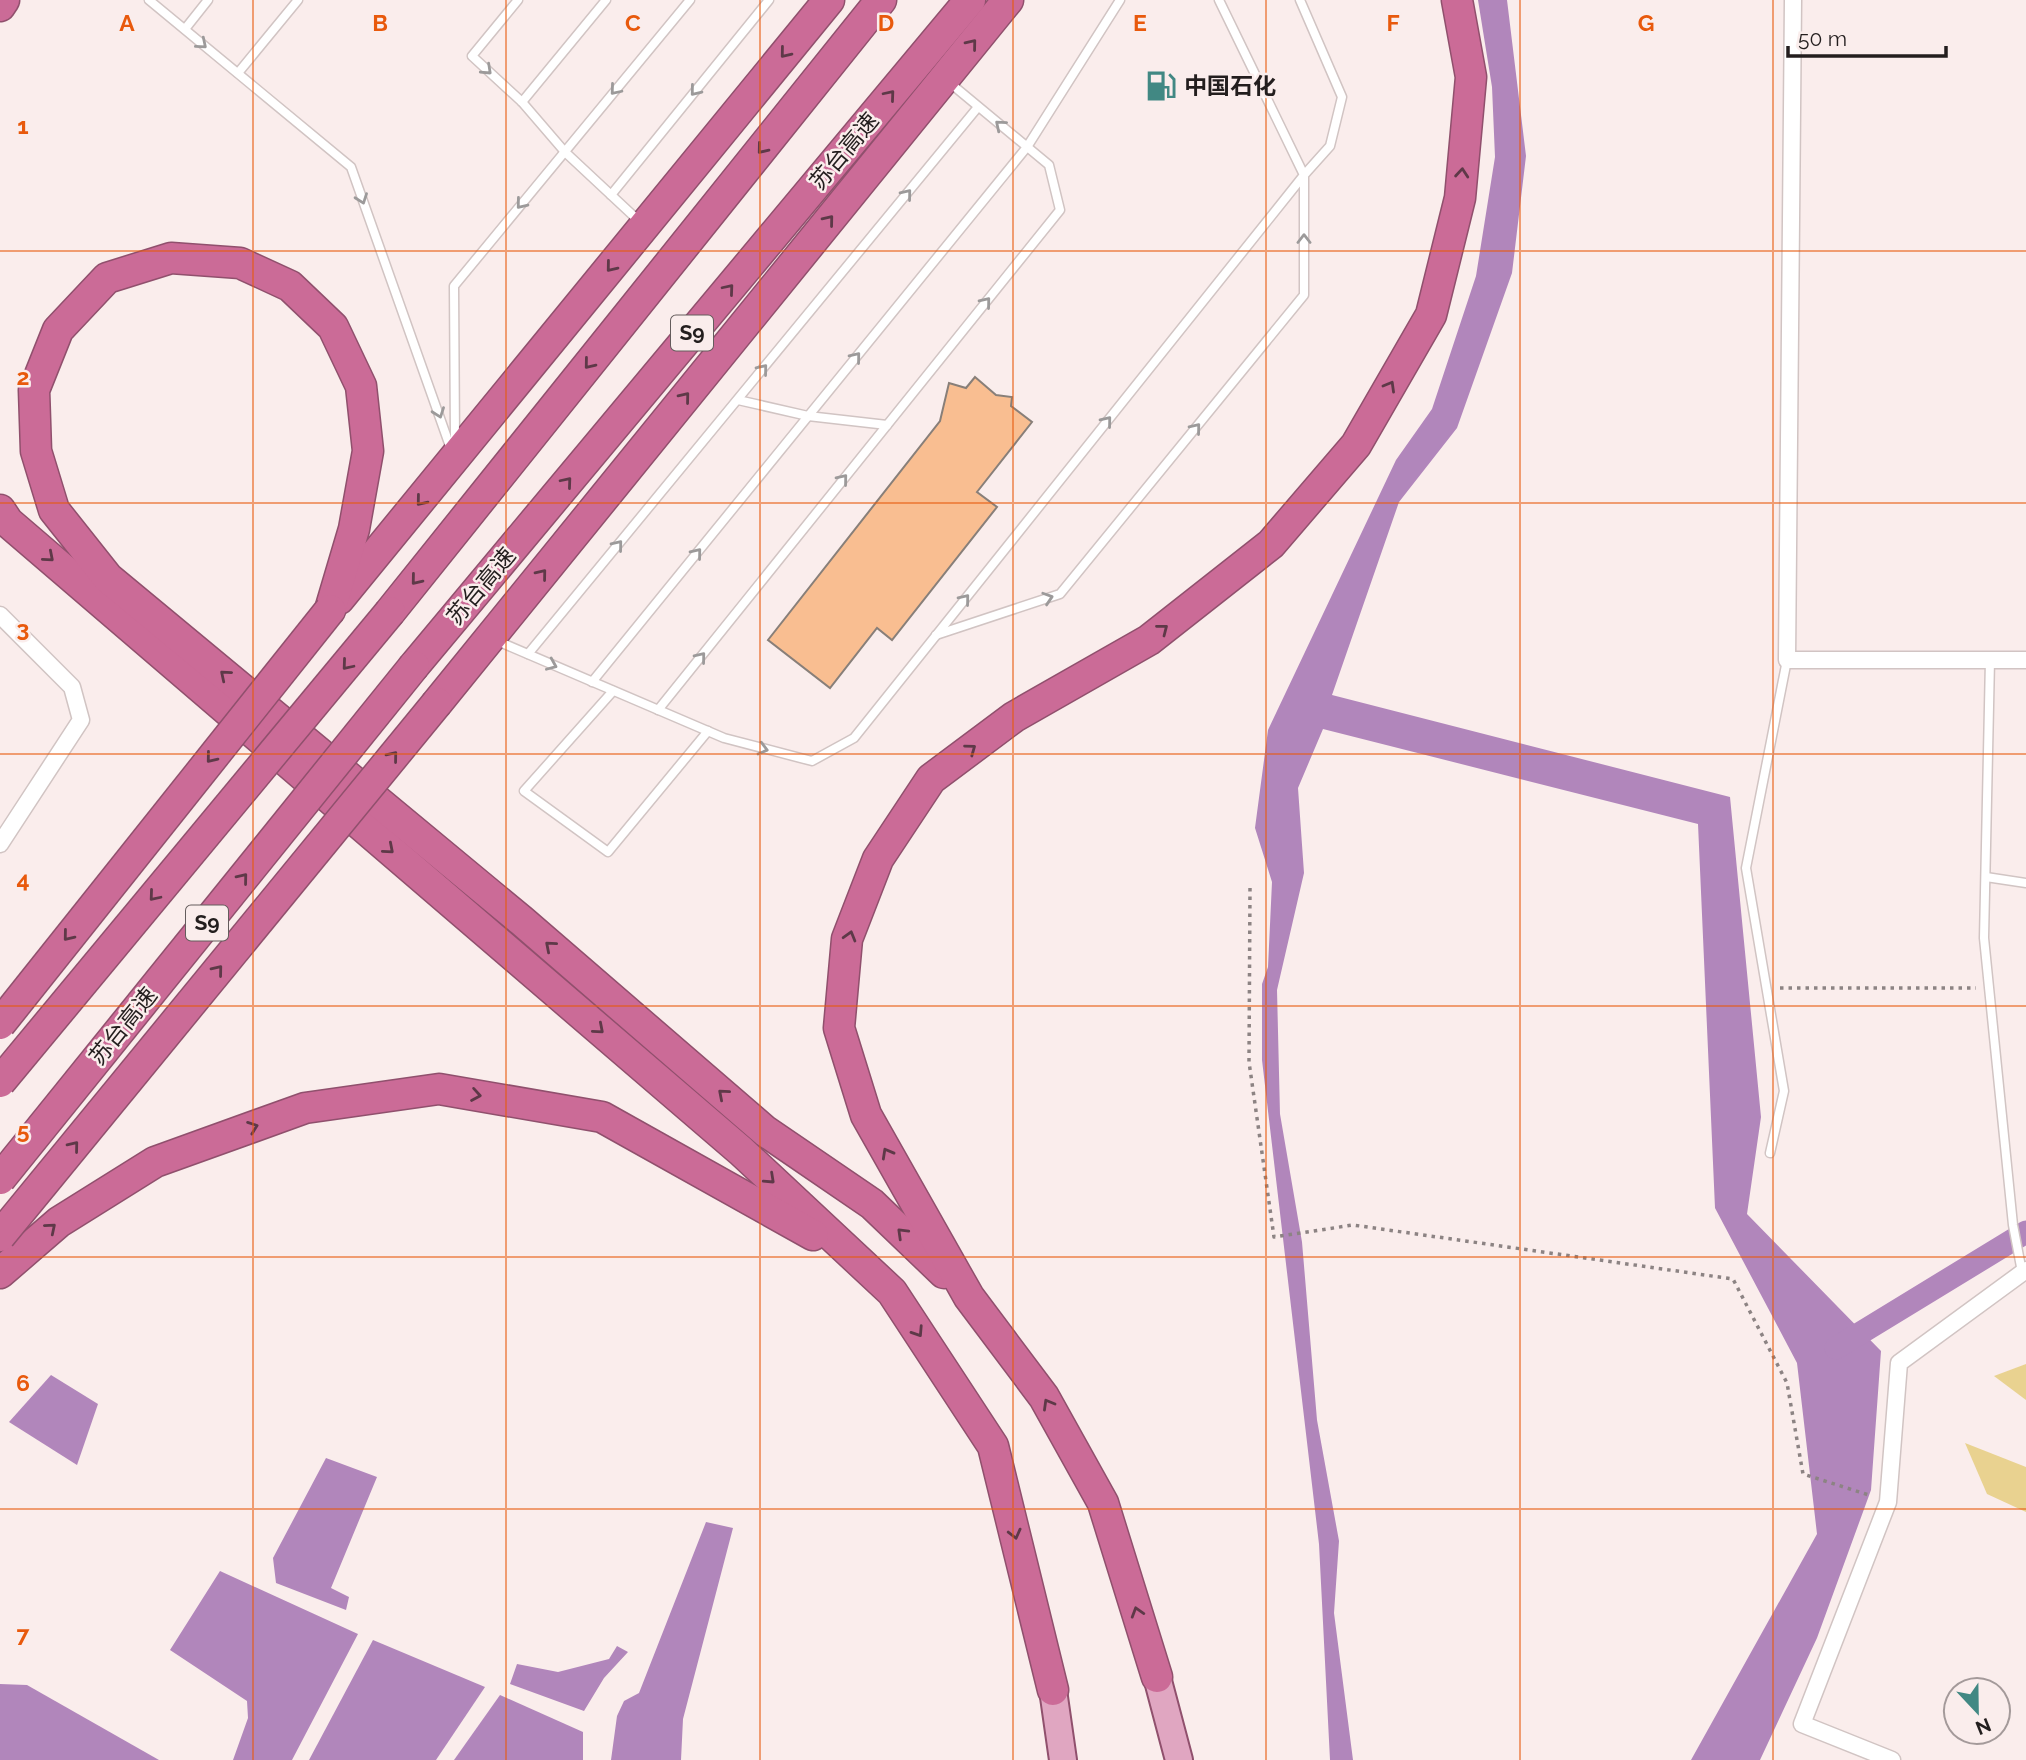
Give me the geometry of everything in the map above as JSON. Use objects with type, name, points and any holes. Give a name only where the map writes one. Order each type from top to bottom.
[{"type":"highway","points":[[0,6],[4,0]]},
{"type":"highway","points":[[0,1024],[330,610],[829,0]]},
{"type":"highway","name":"S9","points":[[0,1082],[390,612],[881,0]]},
{"type":"highway","name":"苏台高速","points":[[0,1179],[414,666],[970,0]]},
{"type":"highway","points":[[0,1236],[1008,0]]},
{"type":"highway","points":[[1157,1677],[1102,1503],[1044,1397],[969,1297],[866,1115],[839,1028],[847,939],[878,859],[931,779],[1014,717],[1149,640],[1271,544],[1356,445],[1431,316],[1460,198],[1471,77],[1457,0]]},
{"type":"highway","points":[[330,610],[354,529],[368,451],[361,386],[334,327],[290,285],[240,263],[171,258],[107,278],[58,330],[33,390],[36,451],[54,510],[108,578],[522,922],[765,1131],[872,1204],[969,1297]]},
{"type":"highway","points":[[0,510],[8,522],[741,1151],[892,1292],[993,1446],[1053,1690]]},
{"type":"highway","points":[[0,1273],[59,1222],[155,1162],[305,1108],[439,1089],[602,1116],[859,1261]]},
{"type":"main road","points":[[1157,1677],[1179,1760]]},
{"type":"main road","points":[[1053,1690],[1063,1760]]},
{"type":"street","points":[[1793,0],[1787,660],[2026,660]]},
{"type":"street","points":[[0,615],[72,687],[81,720],[0,844]]},
{"type":"street","points":[[1892,1760],[1802,1724],[1888,1502],[1899,1363],[2024,1271]]},
{"type":"lane","points":[[149,0],[351,167],[455,459]]},
{"type":"lane","points":[[185,29],[208,0]]},
{"type":"lane","points":[[238,74],[298,0]]},
{"type":"lane","points":[[518,0],[472,56],[522,102],[565,152],[645,226]]},
{"type":"lane","points":[[522,102],[606,0]]},
{"type":"lane","points":[[455,459],[454,286],[690,0]]},
{"type":"lane","points":[[611,195],[769,0]]},
{"type":"lane","points":[[592,682],[1027,147],[1120,0]]},
{"type":"lane","points":[[936,635],[1060,594],[1304,295],[1304,175],[1219,0]]},
{"type":"lane","points":[[489,638],[724,738],[812,761],[854,738],[1330,146],[1342,97],[1300,0]]},
{"type":"lane","points":[[658,710],[1059,210],[1049,165],[944,79]]},
{"type":"lane","points":[[528,654],[978,107]]},
{"type":"lane","points":[[738,400],[808,416],[887,425]]},
{"type":"lane","points":[[1770,1153],[1784,1091],[1746,868],[1787,660]]},
{"type":"lane","points":[[1990,660],[1984,938],[2013,1225],[2024,1271]]},
{"type":"lane","points":[[613,691],[524,791],[608,852],[708,731]]},
{"type":"lane","points":[[1986,877],[2026,883]]},
{"type":"path","points":[[1250,887],[1249,1062],[1274,1237],[1353,1225],[1733,1279],[1787,1383],[1803,1474],[1888,1502]]},
{"type":"path","points":[[1768,989],[1989,988]]},
{"type":"shaded area","points":[[1478,0],[1507,0],[1526,156],[1512,273],[1457,428],[1399,502],[1332,695],[1730,797],[1761,1117],[1747,1214],[1881,1351],[1871,1490],[1817,1638],[1760,1760],[1691,1760],[1817,1534],[1797,1363],[1715,1208],[1698,824],[1323,729],[1298,788],[1304,873],[1277,990],[1280,1114],[1302,1242],[1317,1420],[1339,1541],[1334,1613],[1353,1760],[1330,1760],[1319,1544],[1262,1060],[1262,984],[1268,967],[1272,882],[1255,828],[1268,730],[1396,460],[1432,409],[1476,276],[1495,157],[1492,87]]},
{"type":"shaded area","points":[[2026,1364],[2026,1400],[1994,1376]]},
{"type":"shaded area","points":[[51,1375],[98,1404],[77,1465],[9,1422]]},
{"type":"shaded area","points":[[1965,1443],[2026,1467],[2026,1512],[1987,1494]]},
{"type":"shaded area","points":[[326,1458],[377,1477],[331,1588],[349,1597],[346,1610],[276,1583],[273,1558]]},
{"type":"shaded area","points":[[706,1522],[733,1528],[683,1719],[681,1760],[611,1760],[617,1716],[624,1701],[639,1693]]},
{"type":"shaded area","points":[[220,1571],[358,1634],[292,1760],[233,1760],[248,1718],[247,1701],[170,1650]]},
{"type":"shaded area","points":[[373,1640],[485,1687],[436,1760],[309,1760]]},
{"type":"shaded area","points":[[617,1646],[628,1652],[604,1678],[584,1711],[510,1684],[517,1664],[558,1672],[609,1659]]},
{"type":"shaded area","points":[[0,1684],[27,1685],[159,1760],[0,1760]]},
{"type":"shaded area","points":[[500,1695],[583,1732],[583,1760],[454,1760]]},
{"type":"building","points":[[975,377],[996,395],[1012,397],[1011,406],[1032,422],[977,492],[997,507],[892,640],[877,628],[830,688],[768,640],[940,421],[949,383],[966,388]]},
{"type":"waterway","points":[[1836,1348],[2026,1232]]},
{"type":"place","name":"中国石化","points":[[1161,86]]}]
